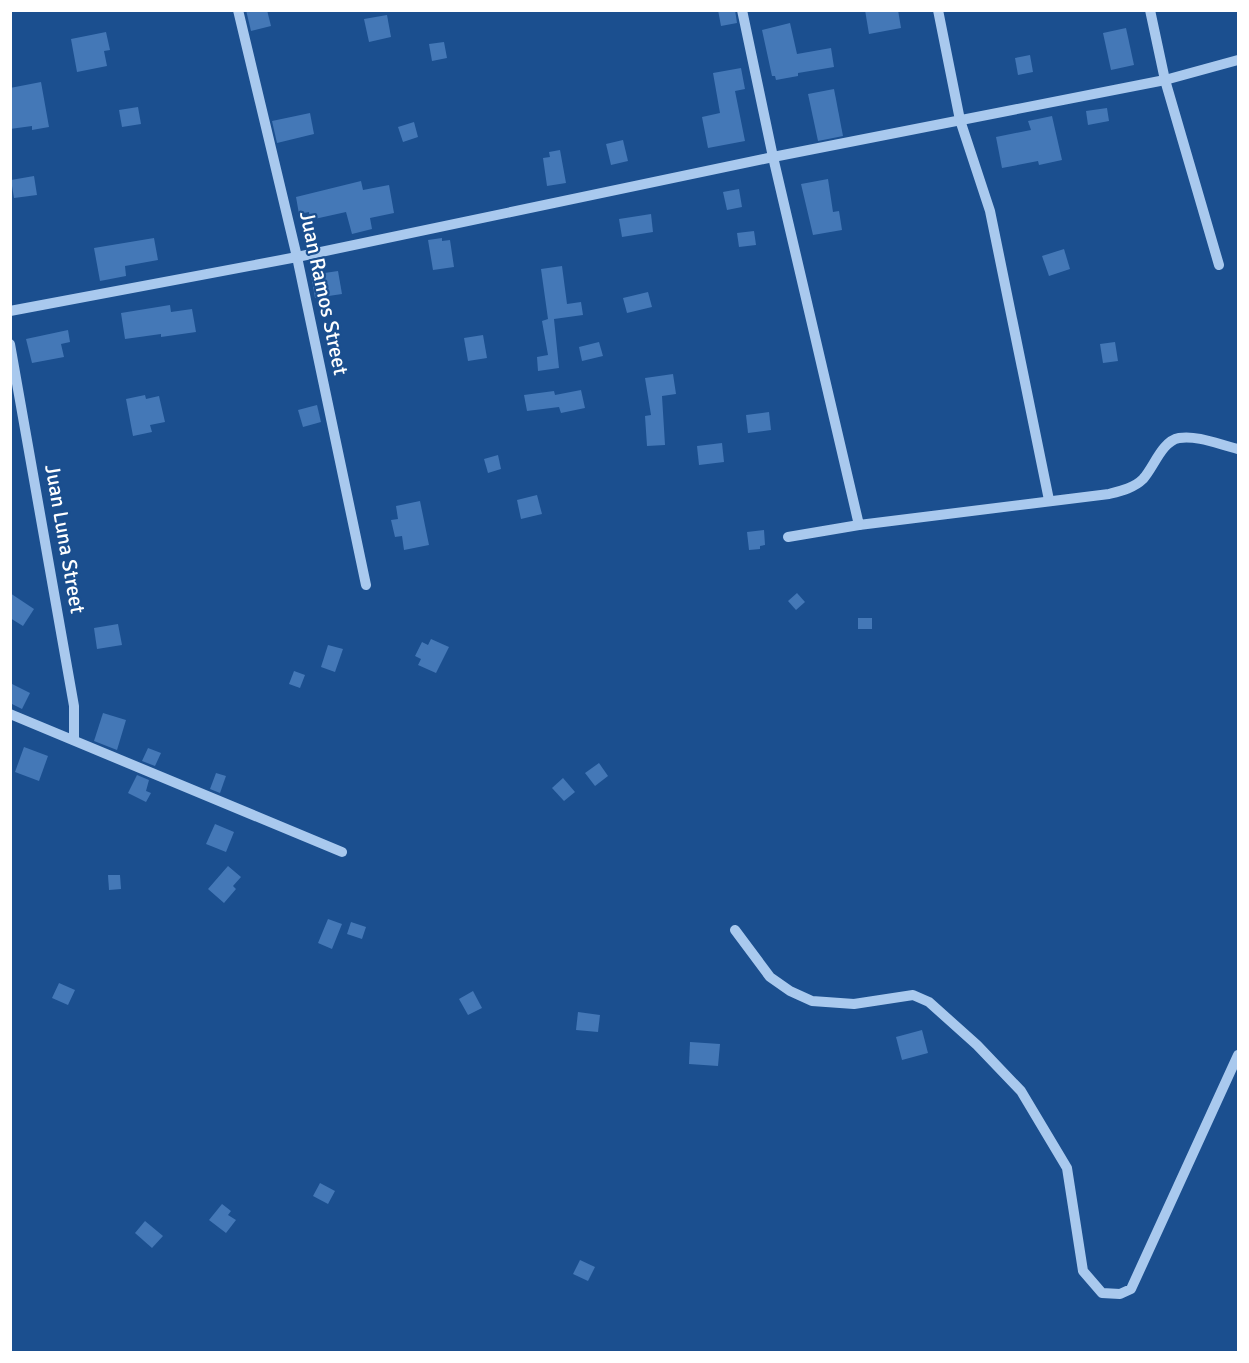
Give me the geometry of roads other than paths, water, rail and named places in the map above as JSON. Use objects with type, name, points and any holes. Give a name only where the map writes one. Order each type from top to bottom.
[{"type":"street","name":"Juan Ramos Street","points":[[238,10],[297,257],[366,585]]},
{"type":"street","points":[[742,10],[773,157],[859,525]]},
{"type":"street","points":[[938,10],[960,120],[990,211],[1049,500]]},
{"type":"street","points":[[1150,10],[1165,80],[1219,265]]},
{"type":"street","points":[[10,311],[297,257],[773,157],[1165,80],[1239,60]]},
{"type":"street","name":"Juan Luna Street","points":[[10,344],[74,706],[74,740]]},
{"type":"street","points":[[788,537],[859,525],[1109,494],[1127,489],[1142,480],[1171,441],[1181,438],[1198,439],[1239,449]]},
{"type":"street","points":[[10,714],[342,852]]},
{"type":"street","points":[[735,930],[770,978],[797,994],[812,1001],[854,1004],[913,995],[929,1002],[977,1045],[1021,1091],[1067,1168],[1083,1271],[1102,1293],[1120,1294],[1131,1289],[1239,1055]]}]
